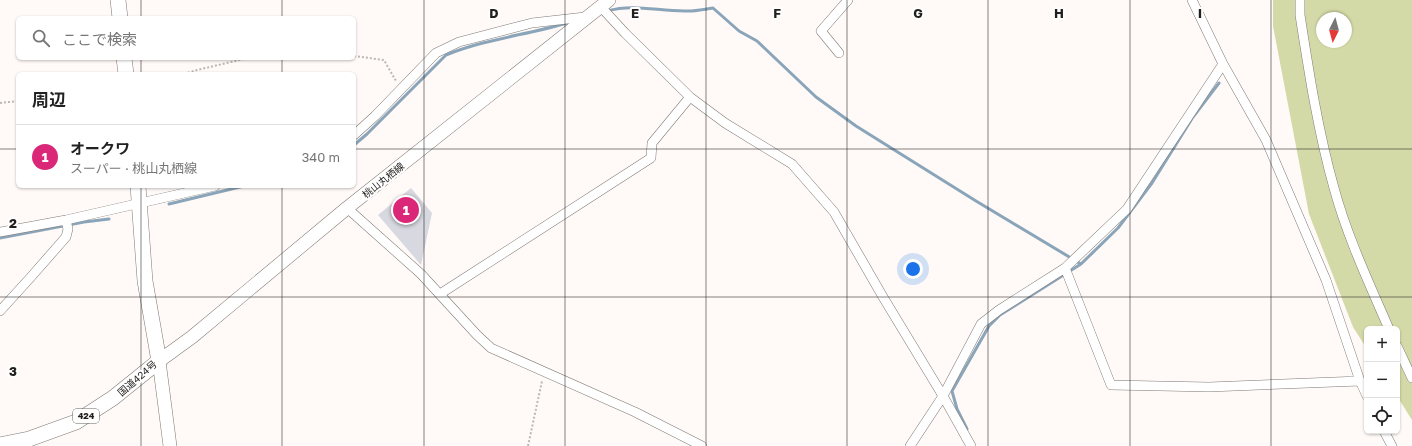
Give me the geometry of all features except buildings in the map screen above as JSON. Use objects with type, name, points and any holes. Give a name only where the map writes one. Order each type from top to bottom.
[{"type":"highway","points":[[118,0],[120,16]]},
{"type":"highway","points":[[124,60],[126,72]]},
{"type":"highway","name":"国道424号","points":[[0,445],[29,439],[76,422],[113,398],[158,361],[145,281],[138,188]]},
{"type":"main road","name":"桃山丸栖線","points":[[158,361],[192,337],[347,208],[604,3]]},
{"type":"main road","points":[[158,361],[170,446]]},
{"type":"street","points":[[839,53],[821,31],[848,0]]},
{"type":"street","points":[[1192,0],[1223,64],[1266,140],[1326,280],[1364,390]]},
{"type":"street","points":[[1300,0],[1300,15],[1315,104],[1334,188],[1358,258],[1388,326]]},
{"type":"street","points":[[604,3],[625,33],[690,97],[725,123],[792,164],[834,212],[971,446]]},
{"type":"street","points":[[356,133],[436,53],[459,42],[532,23],[585,18]]},
{"type":"street","points":[[910,446],[943,396],[981,324],[999,310],[1065,268],[1127,209],[1223,64]]},
{"type":"street","points":[[440,294],[651,158],[652,143],[690,97]]},
{"type":"street","points":[[0,232],[67,224],[140,203],[206,188]]},
{"type":"street","points":[[347,208],[421,274],[477,335],[491,348],[635,412],[702,446]]},
{"type":"street","points":[[0,311],[66,237],[67,224]]},
{"type":"street","points":[[1065,268],[1111,385],[1209,387],[1360,382]]},
{"type":"street","points":[[1400,352],[1412,378]]},
{"type":"street","points":[[1386,434],[1392,446]]},
{"type":"path","points":[[356,56],[384,60],[401,89]]},
{"type":"path","points":[[190,72],[240,60]]},
{"type":"path","points":[[0,103],[16,101]]},
{"type":"path","points":[[528,446],[544,371]]},
{"type":"green space","points":[[1273,0],[1412,0],[1412,420],[1400,401],[1400,326],[1364,326],[1364,344],[1353,327],[1309,214],[1273,26]]},
{"type":"waterway","points":[[607,11],[628,8],[678,11],[713,8],[739,31],[757,41],[816,97],[856,126],[1081,264]]},
{"type":"waterway","points":[[356,143],[446,55],[491,41],[567,23]]},
{"type":"waterway","points":[[967,429],[957,409],[952,391],[989,326],[1000,315],[1081,264],[1118,228],[1152,183],[1193,117],[1219,83]]},
{"type":"waterway","points":[[169,204],[236,188]]},
{"type":"waterway","points":[[0,238],[84,222],[109,219]]},
{"type":"place","name":"オークワ","points":[[406,210]]}]
